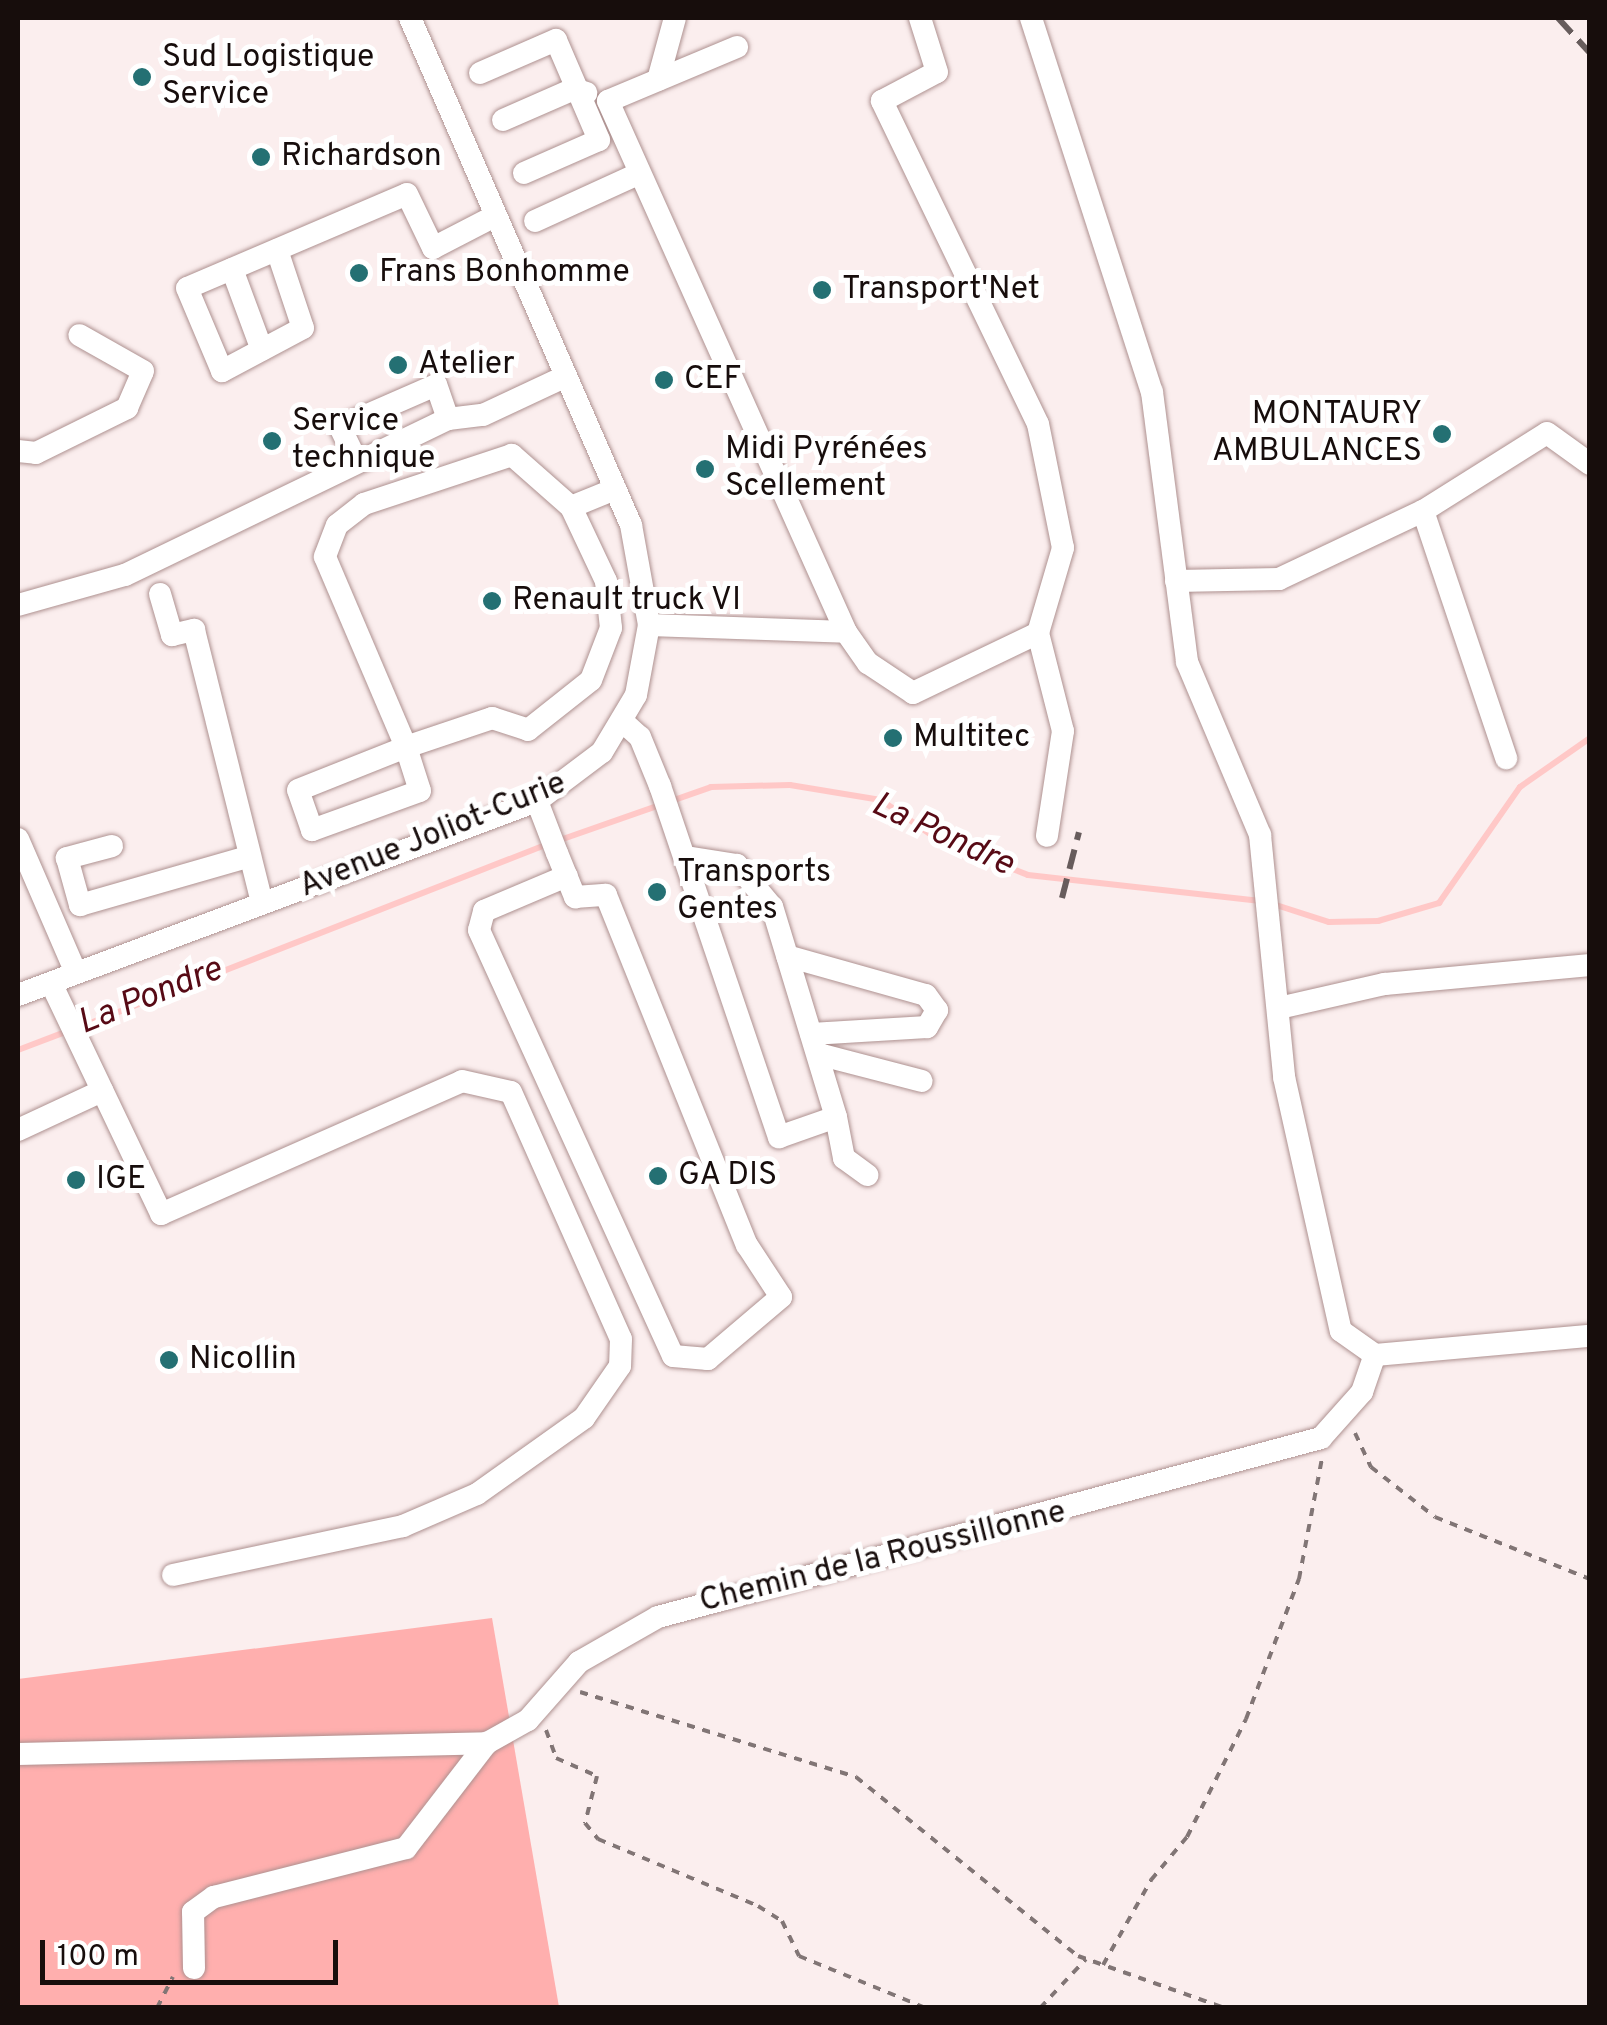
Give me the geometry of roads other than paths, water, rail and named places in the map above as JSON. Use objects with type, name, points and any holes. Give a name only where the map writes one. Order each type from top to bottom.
[{"type":"street","name":"Avenue Joliot-Curie","points":[[18,995],[262,903],[541,812],[579,778],[622,722],[649,625],[615,489],[493,217],[410,18]]},
{"type":"street","points":[[658,80],[675,18]]},
{"type":"street","points":[[920,18],[937,72],[882,101],[1038,424],[1064,548],[1038,633],[1063,732],[1048,836]]},
{"type":"street","points":[[1031,18],[1134,318],[1187,662],[1250,804],[1272,887],[1284,1077],[1337,1321],[1350,1344],[1375,1355],[1590,1336]]},
{"type":"street","points":[[480,73],[556,40],[599,140],[524,173]]},
{"type":"street","points":[[504,120],[574,89],[608,101],[737,47]]},
{"type":"street","points":[[608,101],[846,632],[868,663],[913,693],[1038,633]]},
{"type":"street","points":[[535,221],[640,173]]},
{"type":"street","points":[[277,250],[303,328],[222,371],[187,288],[407,194],[433,248],[493,217]]},
{"type":"street","points":[[232,268],[262,350]]},
{"type":"street","points":[[18,450],[36,453],[126,408],[144,371],[79,335]]},
{"type":"street","points":[[18,604],[124,575],[356,458],[448,419],[483,415],[564,377]]},
{"type":"street","points":[[356,458],[340,426],[436,386],[448,419]]},
{"type":"street","points":[[1176,581],[1280,580],[1423,511],[1547,433],[1590,464]]},
{"type":"street","points":[[571,507],[512,455],[364,504],[337,524],[326,557],[406,748],[420,791],[312,830],[298,790],[406,748],[492,718],[528,730],[591,680],[611,628],[606,581],[571,507]]},
{"type":"street","points":[[571,507],[615,489]]},
{"type":"street","points":[[1423,511],[1506,758]]},
{"type":"street","points":[[160,594],[172,635],[194,630],[246,857],[262,903]]},
{"type":"street","points":[[649,625],[846,632]]},
{"type":"street","points":[[622,722],[640,737],[660,786],[779,1137],[836,1117]]},
{"type":"street","points":[[541,812],[575,897],[606,895],[747,1245],[782,1297],[708,1359],[673,1356],[479,930],[484,911],[566,876]]},
{"type":"street","points":[[18,839],[76,973]]},
{"type":"street","points":[[112,846],[68,858],[80,905],[246,857]]},
{"type":"street","points":[[685,857],[737,865],[772,907],[836,1117],[844,1158],[867,1174]]},
{"type":"street","points":[[787,956],[926,995],[937,1010],[928,1027],[814,1044]]},
{"type":"street","points":[[1279,1008],[1385,984],[1590,966]]},
{"type":"street","points":[[51,982],[161,1214],[462,1081],[511,1092],[621,1339],[620,1366],[584,1418],[477,1494],[403,1526],[174,1575]]},
{"type":"street","points":[[814,1044],[922,1081]]},
{"type":"street","points":[[18,1130],[102,1091]]},
{"type":"street","name":"Chemin de la Roussillonne","points":[[194,1968],[193,1912],[214,1897],[406,1848],[488,1742],[540,1706],[579,1662],[658,1617],[739,1589],[858,1570],[1322,1438],[1347,1415],[1375,1355]]},
{"type":"street","points":[[18,1754],[488,1742]]},
{"type":"waterway","name":"La Pondre","points":[[1273,904],[1329,922],[1378,921],[1439,903],[1520,787],[1590,738]]},
{"type":"waterway","name":"La Pondre","points":[[560,840],[711,787],[790,785],[881,800],[940,841],[1028,875],[1261,901]]},
{"type":"waterway","name":"La Pondre","points":[[80,1027],[548,844]]},
{"type":"waterway","name":"La Pondre","points":[[18,1050],[68,1031]]},
{"type":"railway","points":[[1558,18],[1590,53]]},
{"type":"railway","points":[[1062,898],[1079,832]]},
{"type":"place","name":"Sud Logistique Service","points":[[142,77]]},
{"type":"place","name":"Richardson","points":[[261,157]]},
{"type":"place","name":"Frans Bonhomme","points":[[359,273]]},
{"type":"place","name":"Transport'Net","points":[[822,290]]},
{"type":"place","name":"Atelier","points":[[398,365]]},
{"type":"place","name":"CEF","points":[[664,380]]},
{"type":"place","name":"MONTAURY AMBULANCES","points":[[1442,434]]},
{"type":"place","name":"Service technique","points":[[272,441]]},
{"type":"place","name":"Midi Pyrénées Scellement","points":[[705,469]]},
{"type":"place","name":"Renault truck VI","points":[[492,601]]},
{"type":"place","name":"Multitec","points":[[893,738]]},
{"type":"place","name":"Transports Gentes","points":[[657,892]]},
{"type":"place","name":"GA DIS","points":[[658,1176]]},
{"type":"place","name":"IGE","points":[[76,1180]]},
{"type":"place","name":"Nicollin","points":[[169,1360]]}]
